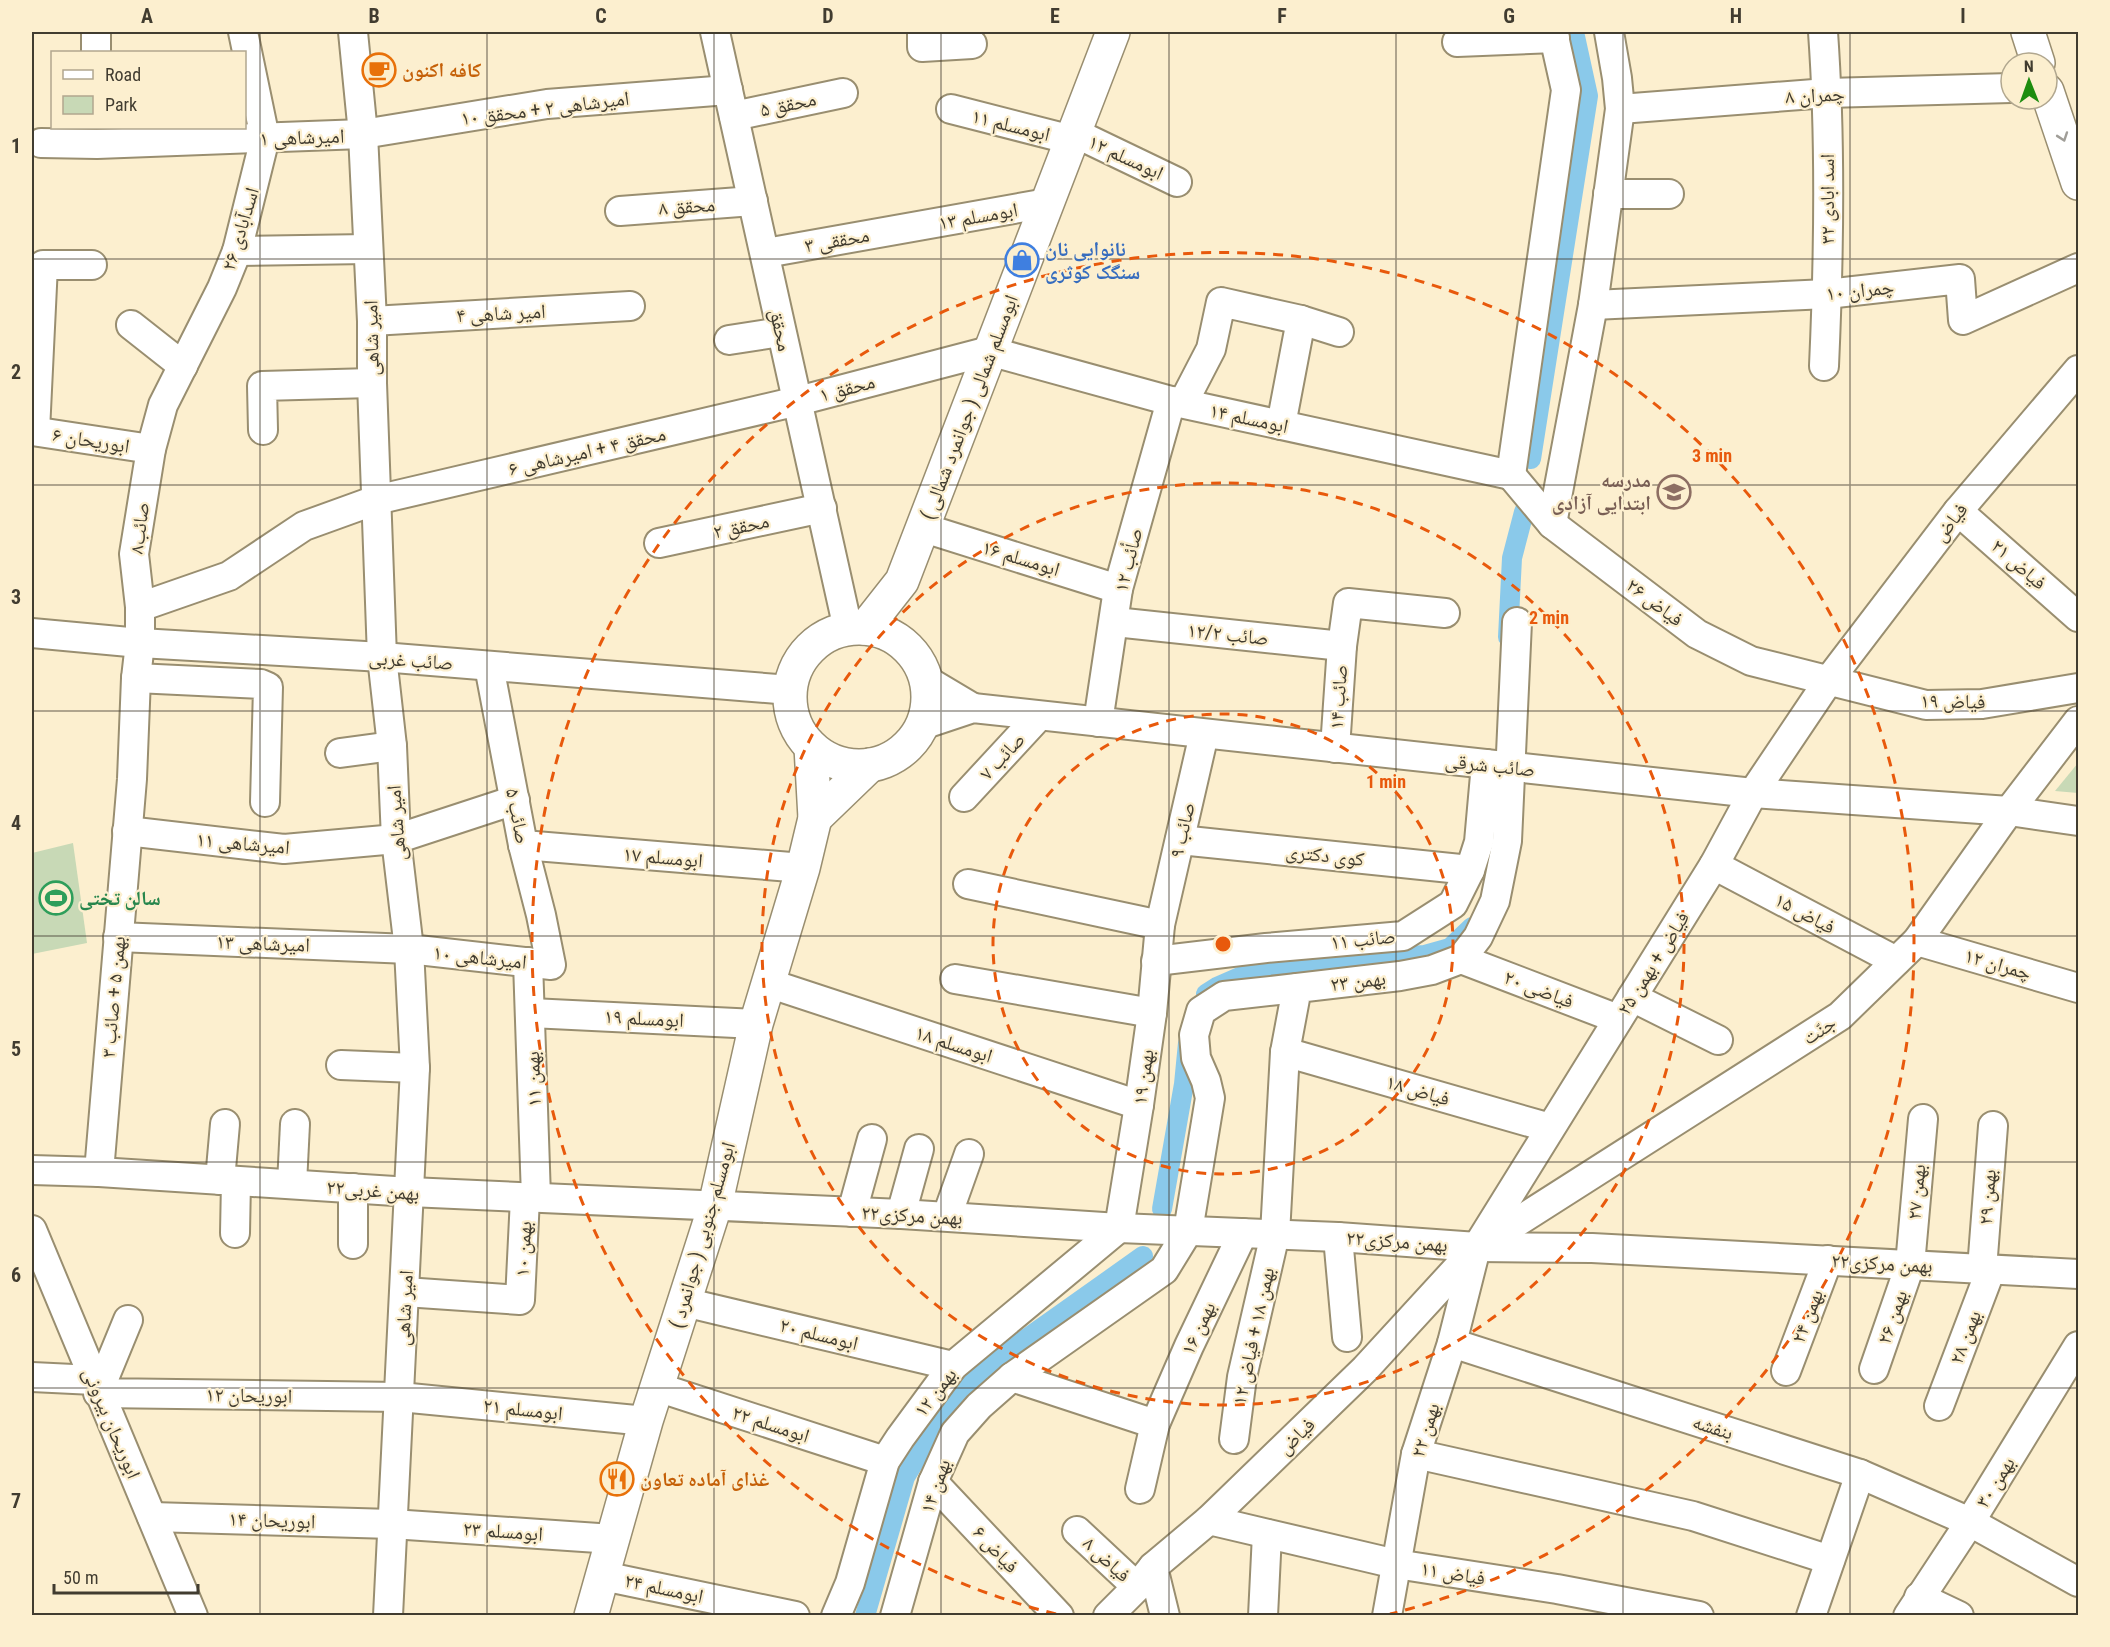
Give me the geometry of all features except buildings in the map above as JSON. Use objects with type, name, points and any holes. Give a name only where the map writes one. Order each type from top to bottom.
[{"type":"main road","name":"ابومسلم شمالی ( جوانمرد شمالی )","points":[[902,581],[1113,32]]},
{"type":"main road","points":[[2028,32],[2034,51]]},
{"type":"main road","points":[[2054,111],[2079,183]]},
{"type":"main road","points":[[857,628],[902,581]]},
{"type":"main road","points":[[900,641],[902,581]]},
{"type":"main road","points":[[857,628],[884,632],[900,641],[917,658],[927,680],[928,703],[922,725],[910,744],[892,758],[870,765],[849,765],[829,759],[811,747],[798,730],[791,711],[790,690],[794,672],[803,656],[816,643],[831,634],[857,628]]},
{"type":"main road","name":"ابومسلم جنوبی ( جوانمرد )","points":[[591,1616],[646,1421],[715,1206],[756,1024],[803,868],[815,818],[811,747]]},
{"type":"main road","points":[[815,818],[870,765]]},
{"type":"street","points":[[96,32],[96,51]]},
{"type":"street","name":"اسدآبادی ۲۶","points":[[151,449],[163,405],[222,288],[237,251],[265,138],[243,32]]},
{"type":"street","name":"امیر شاهی","points":[[353,32],[363,134],[372,321],[372,384],[382,657],[392,746],[396,839],[409,949],[415,1068],[388,1616]]},
{"type":"street","name":"محقق","points":[[715,32],[822,508],[857,628]]},
{"type":"street","points":[[922,32],[922,47],[972,44]]},
{"type":"street","points":[[1552,524],[1593,305],[1620,109],[1609,32]]},
{"type":"street","name":"اسد ابادی ۳۲","points":[[1823,32],[1827,93],[1827,294],[1824,366]]},
{"type":"street","points":[[1456,42],[1554,35],[1566,90],[1511,476]]},
{"type":"street","name":"چمران ۸","points":[[1620,109],[1827,93],[1999,88]]},
{"type":"street","name":"محقق ۵","points":[[731,103],[843,93]]},
{"type":"street","name":"امیرشاهی ۲ + محقق ۱۰","points":[[363,134],[547,104],[731,103]]},
{"type":"street","name":"ابومسلم ۱۱","points":[[951,109],[1073,137]]},
{"type":"street","name":"امیرشاهی ۱","points":[[41,143],[97,136],[265,138],[363,134]]},
{"type":"street","name":"ابومسلم ۱۲","points":[[1073,137],[1177,182]]},
{"type":"street","points":[[1608,194],[1669,194]]},
{"type":"street","name":"محقق ۸","points":[[620,211],[753,201]]},
{"type":"street","name":"ابومسلم ۱۳","points":[[909,228],[1047,203]]},
{"type":"street","name":"محققی ۳","points":[[766,253],[909,228]]},
{"type":"street","points":[[237,251],[368,249]]},
{"type":"street","points":[[33,431],[43,265],[92,265]]},
{"type":"street","name":"چمران ۱۰","points":[[1593,305],[1827,294],[1960,279],[1964,320],[2079,268]]},
{"type":"street","name":"صأئب ۱۲","points":[[1098,722],[1115,622],[1118,589],[1177,402],[1211,349],[1221,302],[1301,320]]},
{"type":"street","name":"امیر شاهی ۴","points":[[372,321],[630,306]]},
{"type":"street","points":[[1281,425],[1301,320],[1339,332]]},
{"type":"street","points":[[130,325],[183,366]]},
{"type":"street","points":[[729,340],[781,332]]},
{"type":"street","name":"ابومسلم ۱۴","points":[[989,351],[1177,402],[1511,476]]},
{"type":"street","name":"محقق ۱","points":[[798,401],[989,351]]},
{"type":"street","name":"فیاض","points":[[1829,680],[1958,511],[2079,370]]},
{"type":"street","points":[[263,430],[262,386],[372,384]]},
{"type":"street","name":"محقق ۴ + امیرشاهی ۶","points":[[140,607],[229,576],[304,526],[376,500],[798,401]]},
{"type":"street","name":"ابوریحان ۶","points":[[33,431],[151,449]]},
{"type":"street","name":"صائب۸","points":[[140,644],[140,607],[134,554],[151,449]]},
{"type":"street","name":"فیاض ۲۶","points":[[1511,476],[1552,524],[1696,634],[1751,661],[1829,680]]},
{"type":"street","name":"محقق ۲","points":[[659,543],[822,508]]},
{"type":"street","name":"فیاض ۲۱","points":[[1958,511],[2079,617]]},
{"type":"street","name":"ابومسلم ۱۶","points":[[924,528],[1118,589]]},
{"type":"street","name":"صائب ۱۴","points":[[1335,748],[1342,646],[1348,603],[1445,613]]},
{"type":"street","name":"صائب ۱۲/۲","points":[[1115,622],[1342,646]]},
{"type":"street","points":[[1461,959],[1478,937],[1495,901],[1502,872],[1507,841],[1498,766],[1517,622]]},
{"type":"street","name":"صائب غربی","points":[[32,633],[140,644],[382,657],[790,690]]},
{"type":"street","name":"بهمن ۵ + صائب ۳","points":[[99,1172],[132,779],[136,678],[140,644]]},
{"type":"street","name":"صائب ۵","points":[[489,666],[523,845],[541,915],[539,963]]},
{"type":"street","points":[[136,678],[261,684],[268,687],[265,802]]},
{"type":"street","points":[[927,680],[973,708]]},
{"type":"street","name":"فیاض ۱۹","points":[[1829,680],[1926,705],[1982,704],[2079,688]]},
{"type":"street","name":"فیاض + بهمن ۲۵","points":[[1477,1247],[1714,865],[1753,793],[1829,680]]},
{"type":"street","points":[[922,725],[973,708]]},
{"type":"street","name":"صائب شرقی","points":[[973,708],[1753,793],[2008,811],[2079,822]]},
{"type":"street","name":"صائب ۷","points":[[964,797],[1039,716]]},
{"type":"street","name":"جنّت","points":[[1477,1247],[1840,1016],[1917,941],[2008,811],[2079,721]]},
{"type":"street","name":"صائب ۹","points":[[1160,925],[1204,734]]},
{"type":"street","points":[[340,753],[392,746]]},
{"type":"street","name":"صائب ۱۱","points":[[1156,961],[1266,948],[1403,936],[1454,904],[1470,870],[1479,842],[1498,766]]},
{"type":"street","name":"امیرشاهی ۱۱","points":[[127,831],[284,849],[396,839],[515,800]]},
{"type":"street","name":"کوی دکتری","points":[[1180,840],[1470,870]]},
{"type":"street","name":"ابومسلم ۱۷","points":[[523,845],[803,868]]},
{"type":"street","name":"فیاض ۱۵","points":[[1714,865],[1896,961]]},
{"type":"street","points":[[968,884],[1160,925]]},
{"type":"street","name":"بهمن ۱۹","points":[[1119,1228],[1140,1105],[1160,925]]},
{"type":"street","name":"امیرشاهی ۱۳","points":[[118,937],[409,949]]},
{"type":"street","name":"چمران ۱۲","points":[[1917,941],[2079,988]]},
{"type":"street","name":"امیرشاهی ۱۰","points":[[409,949],[539,963]]},
{"type":"street","name":"بهمن ۲۳","points":[[1188,1231],[1210,1098],[1206,1080],[1196,1058],[1194,1035],[1201,1011],[1224,996],[1400,976],[1432,970],[1461,959]]},
{"type":"street","name":"فیاضی ۲۰","points":[[1461,959],[1625,1008],[1718,1040]]},
{"type":"street","name":"بهمن ۱۱","points":[[531,1198],[531,1013],[539,963]]},
{"type":"street","points":[[955,979],[1152,1013]]},
{"type":"street","name":"ابومسلم ۱۸","points":[[768,983],[1140,1105]]},
{"type":"street","points":[[1275,1234],[1285,1052],[1298,988]]},
{"type":"street","name":"ابومسلم ۱۹","points":[[531,1013],[756,1024]]},
{"type":"street","name":"فیاض ۱۸","points":[[1285,1052],[1550,1128]]},
{"type":"street","points":[[341,1065],[415,1068]]},
{"type":"street","name":"بهمن ۲۷","points":[[1910,1265],[1923,1119]]},
{"type":"street","points":[[225,1124],[228,1180],[235,1233]]},
{"type":"street","points":[[292,1184],[295,1124]]},
{"type":"street","name":"بهمن ۲۹","points":[[1987,1269],[1993,1126]]},
{"type":"street","points":[[852,1212],[872,1139]]},
{"type":"street","points":[[901,1214],[919,1149]]},
{"type":"street","points":[[947,1216],[969,1154]]},
{"type":"street","name":"۲۲بهمن غربی","points":[[32,1170],[99,1172],[410,1192],[715,1206]]},
{"type":"street","points":[[353,1188],[353,1244]]},
{"type":"street","name":"بهمن ۱۰","points":[[405,1292],[520,1300],[531,1198]]},
{"type":"street","name":"۲۲بهمن مرکزی","points":[[715,1206],[947,1216],[1119,1228],[1338,1237],[1477,1247],[1592,1248],[2079,1274]]},
{"type":"street","name":"بهمن ۱۲","points":[[836,1616],[850,1583],[885,1461],[953,1366],[1119,1228]]},
{"type":"street","name":"ابوریحان بیرونی","points":[[32,1230],[193,1616]]},
{"type":"street","name":"بهمن ۱۴","points":[[895,1616],[933,1482],[955,1433],[979,1406],[1012,1377],[1164,1270],[1188,1231]]},
{"type":"street","name":"بهمن ۱۶","points":[[1140,1489],[1155,1424],[1243,1233]]},
{"type":"street","name":"بهمن ۱۸ + فیاض ۱۲","points":[[1234,1439],[1242,1377],[1275,1234]]},
{"type":"street","points":[[1338,1237],[1347,1337]]},
{"type":"street","name":"فیاض","points":[[1108,1616],[1145,1577],[1209,1520],[1365,1370],[1477,1247]]},
{"type":"street","name":"بهمن ۲۲","points":[[1387,1616],[1416,1454],[1452,1343],[1477,1247]]},
{"type":"street","name":"بهمن ۲۴","points":[[1786,1371],[1828,1260]]},
{"type":"street","name":"بهمن ۲۶","points":[[1874,1369],[1910,1265]]},
{"type":"street","name":"بهمن ۲۸","points":[[1939,1406],[1987,1269]]},
{"type":"street","name":"ابومسلم ۲۰","points":[[684,1302],[953,1366]]},
{"type":"street","points":[[96,1386],[128,1320]]},
{"type":"street","name":"بنفشه","points":[[1452,1343],[1860,1474],[1970,1522],[2079,1582]]},
{"type":"street","name":"بهمن ۳۰","points":[[1914,1606],[1970,1522],[2079,1346]]},
{"type":"street","name":"ابوریحان ۱۲","points":[[32,1377],[96,1386],[400,1397]]},
{"type":"street","points":[[1012,1377],[1155,1424]]},
{"type":"street","name":"ابومسلم ۲۲","points":[[657,1387],[885,1461]]},
{"type":"street","name":"ابومسلم ۲۱","points":[[400,1397],[646,1421]]},
{"type":"street","points":[[1416,1454],[1693,1516],[1830,1560]]},
{"type":"street","points":[[1811,1616],[1860,1474]]},
{"type":"street","name":"فیاض ۶","points":[[933,1482],[1059,1616]]},
{"type":"street","name":"ابوریحان ۱۴","points":[[152,1517],[392,1524]]},
{"type":"street","name":"فیاض ۱۱","points":[[1209,1520],[1396,1564],[1557,1589],[1699,1616]]},
{"type":"street","name":"ابومسلم ۲۳","points":[[392,1524],[613,1539]]},
{"type":"street","name":"فیاض ۸","points":[[1077,1531],[1145,1577]]},
{"type":"street","points":[[1263,1616],[1267,1534]]},
{"type":"street","name":"ابومسلم ۲۴","points":[[603,1576],[795,1616]]},
{"type":"street","points":[[1145,1577],[1165,1616]]},
{"type":"street","points":[[1914,1606],[1959,1616]]},
{"type":"green space","points":[[2078,763],[2078,793],[2055,791]]},
{"type":"green space","name":"سالن تختی","points":[[73,843],[87,943],[32,954],[32,853]]},
{"type":"waterway","points":[[1531,459],[1588,96],[1574,32]]},
{"type":"waterway","points":[[1508,637],[1512,558],[1524,512]]},
{"type":"waterway","points":[[1206,994],[1265,966],[1425,955],[1450,948],[1472,927]]},
{"type":"waterway","points":[[1162,1209],[1184,1084],[1188,1043]]},
{"type":"waterway","points":[[865,1616],[905,1477],[955,1394],[992,1363],[1143,1256]]},
{"type":"place","name":"کافه اکنون","points":[[379,70]]},
{"type":"place","name":"نانوایی نان سنگک کوثری","points":[[1022,260]]},
{"type":"place","name":"مدرسه ابتدایی آزادی","points":[[1674,492]]},
{"type":"place","name":"سالن تختی","points":[[56,898]]},
{"type":"place","name":"غذای آماده تعاون","points":[[617,1479]]}]
